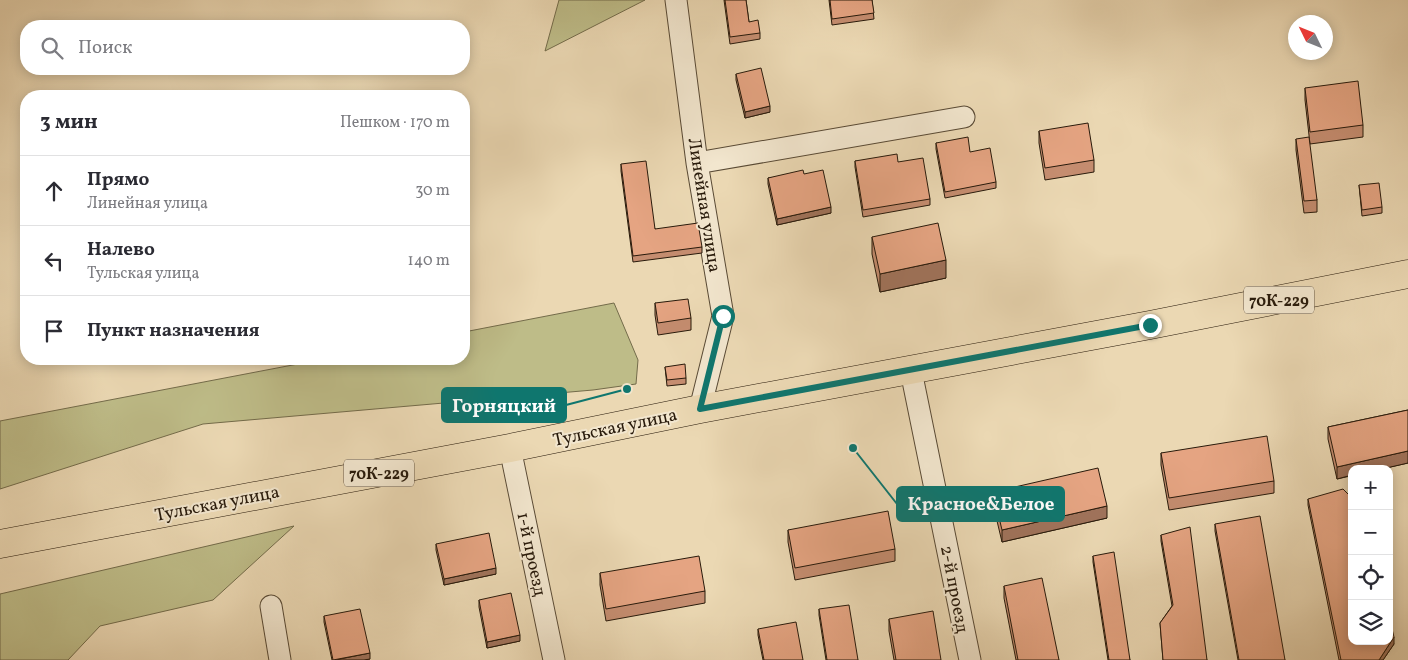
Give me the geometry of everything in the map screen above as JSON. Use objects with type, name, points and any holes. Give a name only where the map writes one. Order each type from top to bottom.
[{"type":"main road","name":"Тульская улица","points":[[0,544],[510,448],[700,409],[911,371],[1408,274]]},
{"type":"street","name":"Линейная улица","points":[[676,0],[697,163],[723,316],[700,409]]},
{"type":"street","points":[[697,163],[964,117]]},
{"type":"street","name":"2-й проезд","points":[[911,371],[970,660]]},
{"type":"street","name":"1-й проезд","points":[[510,448],[554,660]]},
{"type":"street","points":[[271,606],[280,660]]},
{"type":"shaded area","points":[[559,0],[645,0],[545,51]]},
{"type":"shaded area","points":[[614,303],[638,360],[636,384],[593,390],[203,424],[0,489],[0,421],[293,365],[470,365],[470,331]]},
{"type":"shaded area","points":[[294,526],[213,600],[100,626],[68,660],[0,660],[0,594]]},
{"type":"building","points":[[725,0],[746,0],[749,22],[758,20],[760,33],[730,37]]},
{"type":"building","points":[[830,0],[872,0],[874,13],[832,19]]},
{"type":"building","points":[[761,68],[770,106],[745,112],[736,74]]},
{"type":"building","points":[[1358,81],[1363,125],[1310,132],[1305,88]]},
{"type":"building","points":[[1088,123],[1094,160],[1045,168],[1039,131]]},
{"type":"building","points":[[968,137],[970,152],[990,148],[996,182],[945,192],[936,143]]},
{"type":"building","points":[[1309,137],[1317,200],[1304,201],[1296,139]]},
{"type":"building","points":[[897,154],[898,162],[923,158],[930,199],[863,210],[855,161]]},
{"type":"building","points":[[646,161],[655,229],[698,223],[702,247],[633,256],[621,164]]},
{"type":"building","points":[[803,170],[804,174],[823,170],[831,207],[777,219],[768,178]]},
{"type":"building","points":[[1379,183],[1382,207],[1362,210],[1359,185]]},
{"type":"building","points":[[938,223],[946,260],[880,274],[872,237]]},
{"type":"building","points":[[688,299],[691,318],[658,323],[655,303]]},
{"type":"building","points":[[685,364],[686,378],[667,380],[665,367]]},
{"type":"building","points":[[1408,410],[1408,451],[1337,467],[1328,427]]},
{"type":"building","points":[[1267,436],[1274,481],[1169,498],[1161,453]]},
{"type":"building","points":[[1098,468],[1107,506],[1002,530],[993,492]]},
{"type":"building","points":[[1343,489],[1348,494],[1348,645],[1389,645],[1379,660],[1341,660],[1308,499]]},
{"type":"building","points":[[888,511],[895,549],[795,568],[788,530]]},
{"type":"building","points":[[1260,516],[1285,660],[1239,660],[1215,524]]},
{"type":"building","points":[[1190,527],[1207,660],[1163,660],[1160,623],[1173,605],[1161,535]]},
{"type":"building","points":[[489,533],[496,568],[444,579],[436,544]]},
{"type":"building","points":[[1114,552],[1130,660],[1109,660],[1093,556]]},
{"type":"building","points":[[699,556],[705,591],[606,609],[600,573]]},
{"type":"building","points":[[1042,578],[1059,660],[1018,660],[1004,586]]},
{"type":"building","points":[[511,593],[520,635],[487,642],[479,600]]},
{"type":"building","points":[[849,605],[858,660],[827,660],[819,609]]},
{"type":"building","points":[[360,609],[370,653],[333,660],[324,616]]},
{"type":"building","points":[[933,611],[941,660],[896,660],[889,619]]},
{"type":"building","points":[[796,622],[803,660],[764,660],[758,629]]},
{"type":"place","name":"Горняцкий","points":[[627,389]]},
{"type":"place","name":"Красное&Белое","points":[[853,448]]},
{"type":"route","points":[[723,316],[700,409],[1150,325]]}]
